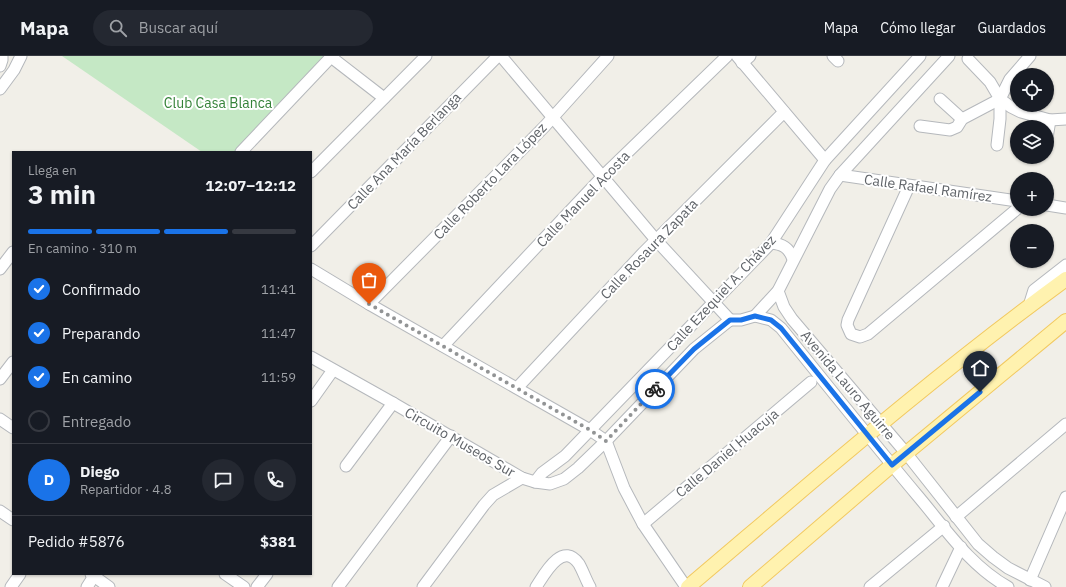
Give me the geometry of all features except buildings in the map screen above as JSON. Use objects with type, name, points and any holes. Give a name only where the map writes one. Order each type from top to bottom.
[{"type":"main road","points":[[687,587],[881,423],[1029,306],[1066,279]]},
{"type":"main road","points":[[750,587],[906,453],[1066,321]]},
{"type":"street","points":[[0,66],[2,56]]},
{"type":"street","points":[[0,89],[14,70],[21,56]]},
{"type":"street","points":[[242,151],[332,56],[384,98]]},
{"type":"street","points":[[312,171],[426,56]]},
{"type":"street","name":"Calle Ana María Berlanga","points":[[312,245],[498,56]]},
{"type":"street","points":[[501,56],[656,240],[730,320]]},
{"type":"street","name":"Calle Roberto Lara López","points":[[369,304],[552,117],[608,56]]},
{"type":"street","name":"Calle Manuel Acosta","points":[[443,346],[603,176],[727,56]]},
{"type":"street","name":"Calle Ezequiel A. Chávez","points":[[535,482],[542,473],[564,456],[590,430],[772,243],[825,160],[920,56]]},
{"type":"street","name":"Calle Ezequiel A. Chávez","points":[[755,316],[778,291],[830,189],[840,175],[949,56]]},
{"type":"street","points":[[997,145],[1000,119],[1000,98],[1010,79],[1030,56]]},
{"type":"street","points":[[743,58],[784,112],[825,160]]},
{"type":"street","points":[[968,59],[990,82],[1000,98],[1011,107],[1021,112],[1050,120],[1066,119]]},
{"type":"street","points":[[920,126],[950,130],[957,127],[962,119],[1000,98]]},
{"type":"street","points":[[940,99],[962,119]]},
{"type":"street","name":"Calle Rosaura Zapata","points":[[517,388],[656,240],[784,112]]},
{"type":"street","name":"Calle Rafael Ramírez","points":[[840,175],[1010,200]]},
{"type":"street","points":[[909,186],[848,320],[847,325],[851,334],[860,337],[868,334],[1010,215]]},
{"type":"street","points":[[1054,206],[1066,208]]},
{"type":"street","points":[[772,243],[786,247],[793,259]]},
{"type":"street","points":[[0,269],[12,253]]},
{"type":"street","points":[[1029,306],[1034,290],[1066,265]]},
{"type":"street","points":[[312,270],[369,304],[590,430],[606,441],[624,488],[643,524],[687,587]]},
{"type":"street","name":"Avenida Lauro Aguirre","points":[[778,291],[784,307],[792,319],[906,453],[978,544],[993,558],[1008,568],[1045,587]]},
{"type":"street","name":"Avenida Lauro Aguirre","points":[[730,320],[741,320],[755,316],[771,320],[781,328],[867,435],[961,547],[982,569],[1008,587]]},
{"type":"street","name":"Calle Ezequiel A. Chávez","points":[[606,441],[694,349],[730,320]]},
{"type":"street","name":"Circuito Museos Sur","points":[[312,358],[522,478],[535,482],[550,484],[564,479],[606,441]]},
{"type":"street","points":[[0,379],[12,363]]},
{"type":"street","points":[[312,400],[333,370]]},
{"type":"street","name":"Calle Daniel Huacuja","points":[[643,524],[811,382]]},
{"type":"street","points":[[346,466],[393,403]]},
{"type":"street","points":[[0,419],[12,427]]},
{"type":"street","points":[[956,517],[1066,424]]},
{"type":"street","points":[[338,587],[451,436]]},
{"type":"street","points":[[424,587],[484,505],[498,492],[522,478]]},
{"type":"street","points":[[1030,580],[1066,497]]},
{"type":"street","points":[[0,511],[12,519]]},
{"type":"street","points":[[870,587],[944,526]]},
{"type":"street","points":[[942,587],[961,547]]},
{"type":"street","points":[[536,587],[555,560],[562,556],[567,556],[574,559],[579,564],[590,587]]},
{"type":"street","points":[[11,587],[19,575]]},
{"type":"street","points":[[87,587],[93,575],[109,587]]},
{"type":"street","points":[[226,575],[244,587]]},
{"type":"street","points":[[257,587],[266,575]]},
{"type":"green space","name":"Club Casa Blanca","points":[[62,56],[332,56],[242,151],[201,151]]},
{"type":"way so far","points":[[369,304],[590,430],[606,441],[655,389]]},
{"type":"route","points":[[655,389],[694,349],[730,320],[741,320],[755,316],[771,320],[781,328],[892,465],[980,392]]}]
